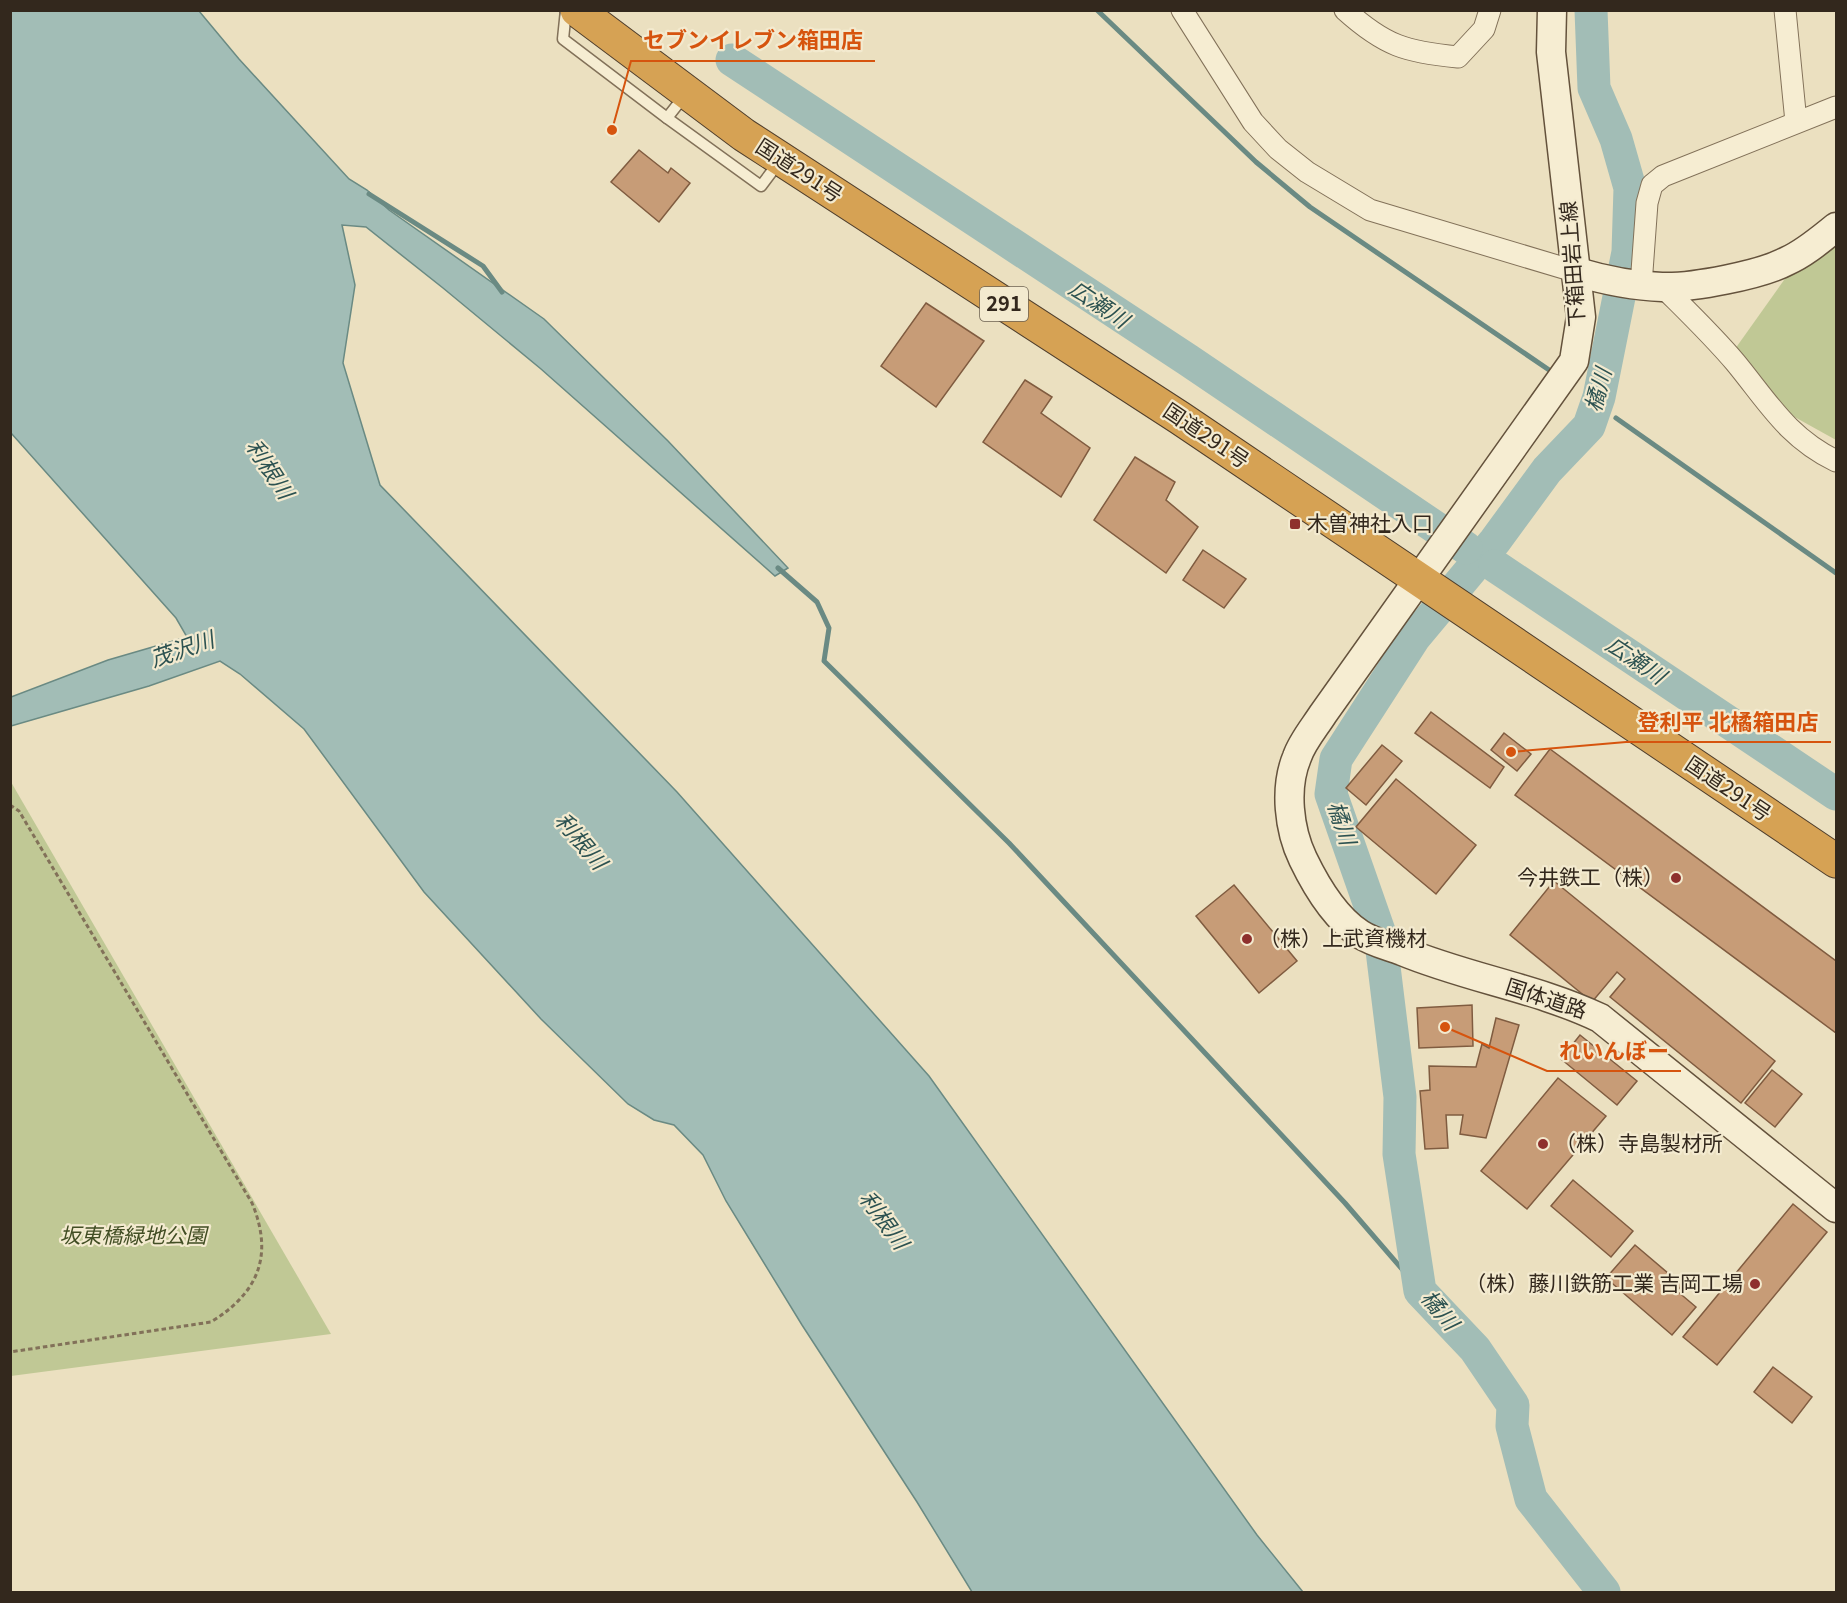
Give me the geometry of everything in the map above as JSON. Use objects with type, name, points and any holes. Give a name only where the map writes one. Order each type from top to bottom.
[{"type":"highway","name":"国道291号","points":[[577,10],[781,159],[1180,418],[1836,861]]},
{"type":"street","points":[[1182,10],[1253,122],[1278,149],[1307,172],[1370,210],[1590,275],[1647,286],[1758,273],[1788,261],[1836,227]]},
{"type":"street","points":[[1345,10],[1384,42],[1426,54],[1458,57],[1484,29],[1490,10]]},
{"type":"street","name":"下箱田岩上線","points":[[1427,586],[1439,551],[1574,361],[1590,275],[1551,52],[1552,10]]},
{"type":"street","points":[[1785,10],[1796,122]]},
{"type":"street","points":[[1647,286],[1647,203],[1652,185],[1663,176],[1836,107]]},
{"type":"street","points":[[1647,286],[1717,341],[1776,416],[1794,435],[1836,461]]},
{"type":"street","name":"国体道路","points":[[1427,586],[1296,757],[1290,792],[1291,821],[1296,846],[1313,880],[1332,907],[1361,934],[1472,977],[1566,1003],[1600,1018],[1836,1208]]},
{"type":"lane","points":[[566,10],[563,39],[761,186],[781,159]]},
{"type":"lane","points":[[667,118],[687,92]]},
{"type":"path","points":[[10,805],[19,811],[252,1203],[261,1224],[262,1252],[252,1287],[233,1309],[211,1322],[10,1352]]},
{"type":"green space","points":[[1836,238],[1836,440],[1782,410],[1735,349],[1789,273]]},
{"type":"green space","name":"坂東橋緑地公園","points":[[11,782],[331,1334],[11,1376]]},
{"type":"water","points":[[11,10],[199,11],[239,59],[349,179],[367,190],[389,210],[544,319],[668,441],[788,568],[775,576],[541,369],[443,288],[366,227],[342,225],[355,285],[343,363],[380,485],[677,792],[929,1076],[1257,1535],[1303,1592],[972,1592],[917,1502],[802,1325],[726,1201],[703,1155],[674,1125],[654,1120],[628,1104],[541,1019],[424,892],[304,729],[240,674],[220,661],[149,686],[11,726],[11,697],[108,660],[187,637],[176,618],[11,433]]},
{"type":"building","points":[[639,150],[668,173],[671,168],[690,183],[659,222],[611,182]]},
{"type":"building","points":[[926,303],[984,341],[936,407],[881,366]]},
{"type":"building","points":[[1025,380],[1052,397],[1041,413],[1090,448],[1061,497],[983,442]]},
{"type":"building","points":[[1135,457],[1175,482],[1166,500],[1198,527],[1166,573],[1094,520]]},
{"type":"building","points":[[1203,550],[1246,579],[1224,608],[1183,580]]},
{"type":"building","points":[[1431,712],[1504,767],[1490,788],[1415,733]]},
{"type":"building","points":[[1504,733],[1531,754],[1517,771],[1491,750]]},
{"type":"building","points":[[1382,745],[1402,761],[1366,805],[1346,788]]},
{"type":"building","name":"今井鉄工（株）","points":[[1550,749],[1836,961],[1836,1033],[1515,795]]},
{"type":"building","points":[[1396,779],[1476,845],[1436,894],[1356,827]]},
{"type":"building","points":[[1554,881],[1775,1061],[1741,1103],[1610,997],[1625,979],[1617,972],[1592,1002],[1510,935]]},
{"type":"building","name":"（株）上武資機材","points":[[1234,885],[1297,961],[1259,993],[1196,916]]},
{"type":"building","points":[[1472,1005],[1473,1046],[1419,1048],[1417,1008]]},
{"type":"building","points":[[1496,1018],[1519,1025],[1486,1138],[1460,1134],[1463,1115],[1446,1115],[1448,1148],[1425,1149],[1420,1091],[1430,1090],[1429,1066],[1476,1067],[1482,1044],[1489,1048]]},
{"type":"building","points":[[1580,1035],[1637,1081],[1617,1105],[1561,1059]]},
{"type":"building","points":[[1772,1070],[1802,1094],[1775,1127],[1745,1103]]},
{"type":"building","name":"（株）寺島製材所","points":[[1558,1078],[1606,1116],[1527,1209],[1481,1171]]},
{"type":"building","points":[[1573,1180],[1633,1231],[1611,1257],[1551,1206]]},
{"type":"building","name":"（株）藤川鉄筋工業 吉岡工場","points":[[1793,1204],[1827,1232],[1717,1365],[1683,1337]]},
{"type":"building","points":[[1635,1245],[1682,1285],[1677,1291],[1696,1307],[1672,1335],[1606,1278]]},
{"type":"building","points":[[1773,1367],[1812,1397],[1792,1423],[1754,1392]]},
{"type":"waterway","points":[[1097,10],[1256,162],[1310,207],[1555,374]]},
{"type":"waterway","name":"橘川","points":[[1591,10],[1594,88],[1616,139],[1630,188],[1628,252],[1599,397],[1589,426],[1547,470],[1495,541],[1414,638],[1336,759],[1331,794],[1380,934],[1400,1097],[1399,1154],[1420,1291],[1475,1349],[1513,1405],[1512,1426],[1531,1499],[1604,1592]]},
{"type":"waterway","name":"広瀬川","points":[[732,60],[1188,360],[1466,548]]},
{"type":"waterway","points":[[369,194],[483,266],[502,292]]},
{"type":"waterway","points":[[1616,418],[1836,573]]},
{"type":"waterway","name":"広瀬川","points":[[1495,566],[1836,794]]},
{"type":"waterway","points":[[778,568],[817,602],[829,628],[824,661],[1009,843],[1345,1203],[1427,1298]]},
{"type":"place","name":"セブンイレブン箱田店","points":[[612,130]]},
{"type":"place","name":"木曽神社入口","points":[[1295,524]]},
{"type":"place","name":"登利平 北橘箱田店","points":[[1511,752]]},
{"type":"place","name":"今井鉄工（株）","points":[[1676,878]]},
{"type":"place","name":"（株）上武資機材","points":[[1247,939]]},
{"type":"place","name":"れいんぼー","points":[[1445,1027]]},
{"type":"place","name":"（株）寺島製材所","points":[[1543,1144]]},
{"type":"place","name":"（株）藤川鉄筋工業 吉岡工場","points":[[1755,1284]]},
{"type":"water label","name":"利根川","points":[[270,469]]},
{"type":"water label","name":"茂沢川","points":[[182,649]]},
{"type":"water label","name":"利根川","points":[[581,841]]},
{"type":"water label","name":"利根川","points":[[884,1220]]}]
